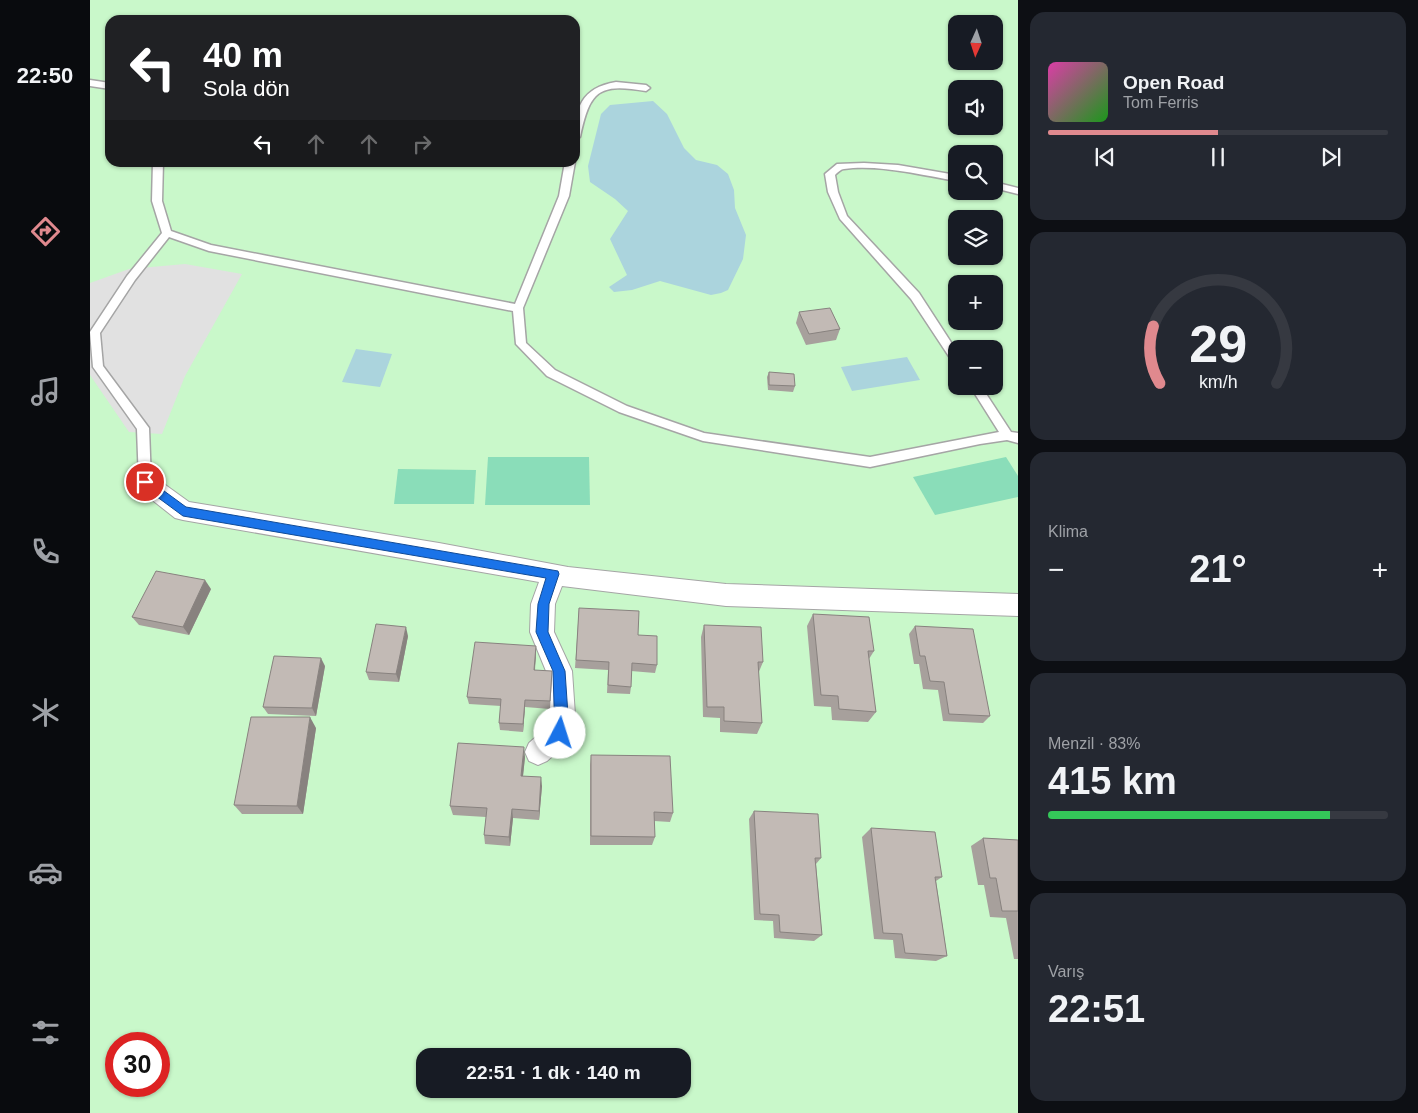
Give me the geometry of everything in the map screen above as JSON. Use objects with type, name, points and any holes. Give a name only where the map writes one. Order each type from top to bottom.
[{"type":"street","points":[[145,482],[183,512],[554,574],[726,595],[1018,605]]},
{"type":"street","points":[[538,752],[560,733],[562,715],[559,671],[542,632],[543,604],[554,574]]},
{"type":"lane","points":[[90,83],[105,85]]},
{"type":"lane","points":[[580,122],[590,93],[603,85],[630,85],[646,88]]},
{"type":"lane","points":[[948,177],[898,168],[864,166],[840,166],[830,174],[833,192],[843,217],[915,296],[948,346]]},
{"type":"lane","points":[[158,167],[158,202],[167,233]]},
{"type":"lane","points":[[569,167],[564,196],[518,308],[521,344],[551,373],[623,409],[703,437],[870,462],[980,439],[1013,437]]},
{"type":"lane","points":[[1003,188],[1018,191]]},
{"type":"lane","points":[[167,233],[209,248],[518,308]]},
{"type":"lane","points":[[145,482],[143,428],[98,367],[95,333],[131,278],[167,233]]},
{"type":"lane","points":[[982,395],[1013,437]]},
{"type":"green space","points":[[90,0],[1018,0],[1018,1113],[90,1113]]},
{"type":"green space","points":[[488,457],[589,457],[590,505],[485,505]]},
{"type":"green space","points":[[1006,457],[1018,476],[1018,497],[935,515],[913,477]]},
{"type":"green space","points":[[398,469],[476,470],[474,504],[394,504]]},
{"type":"shaded area","points":[[185,264],[242,274],[185,376],[162,434],[129,432],[90,375],[90,283],[129,269]]},
{"type":"water","points":[[653,101],[667,114],[684,148],[696,160],[717,165],[728,174],[734,190],[735,208],[746,235],[743,259],[728,290],[721,293],[711,295],[660,281],[632,290],[614,292],[609,287],[627,275],[610,239],[628,211],[615,199],[590,182],[588,166],[601,114],[610,105]]},
{"type":"water","points":[[356,349],[392,354],[380,387],[342,382]]},
{"type":"water","points":[[907,357],[920,380],[852,391],[841,367]]},
{"type":"building","points":[[830,308],[840,329],[809,334],[799,312]]},
{"type":"building","points":[[769,372],[794,374],[795,386],[769,385]]},
{"type":"building","points":[[156,571],[205,580],[183,627],[132,617]]},
{"type":"building","points":[[579,608],[639,611],[638,635],[657,636],[657,665],[632,663],[631,687],[608,685],[609,662],[576,660]]},
{"type":"building","points":[[813,614],[869,617],[874,651],[868,651],[876,712],[839,709],[838,696],[821,695]]},
{"type":"building","points":[[376,624],[406,627],[396,674],[366,672]]},
{"type":"building","points":[[704,625],[761,627],[763,662],[758,662],[762,723],[724,721],[724,707],[707,707]]},
{"type":"building","points":[[915,626],[973,629],[990,716],[949,714],[944,682],[930,681],[925,656],[920,656]]},
{"type":"building","points":[[475,642],[536,646],[534,670],[552,671],[550,701],[525,700],[523,724],[499,723],[501,699],[467,697]]},
{"type":"building","points":[[274,656],[321,658],[312,708],[263,707]]},
{"type":"building","points":[[251,717],[310,717],[297,806],[234,805]]},
{"type":"building","points":[[458,743],[524,747],[521,776],[541,777],[539,811],[512,809],[509,837],[484,835],[487,808],[450,806]]},
{"type":"building","points":[[591,755],[670,756],[673,813],[654,812],[655,837],[591,836]]},
{"type":"building","points":[[754,811],[818,814],[821,858],[815,858],[822,935],[780,932],[779,915],[760,914]]},
{"type":"building","points":[[871,828],[935,832],[942,877],[935,877],[947,956],[905,953],[902,934],[883,933]]},
{"type":"building","points":[[983,838],[1018,840],[1018,911],[1002,911],[996,878],[990,878]]},
{"type":"route","points":[[145,482],[183,512],[439,553],[554,574],[543,604],[542,632],[559,671],[562,715],[560,733]]}]
